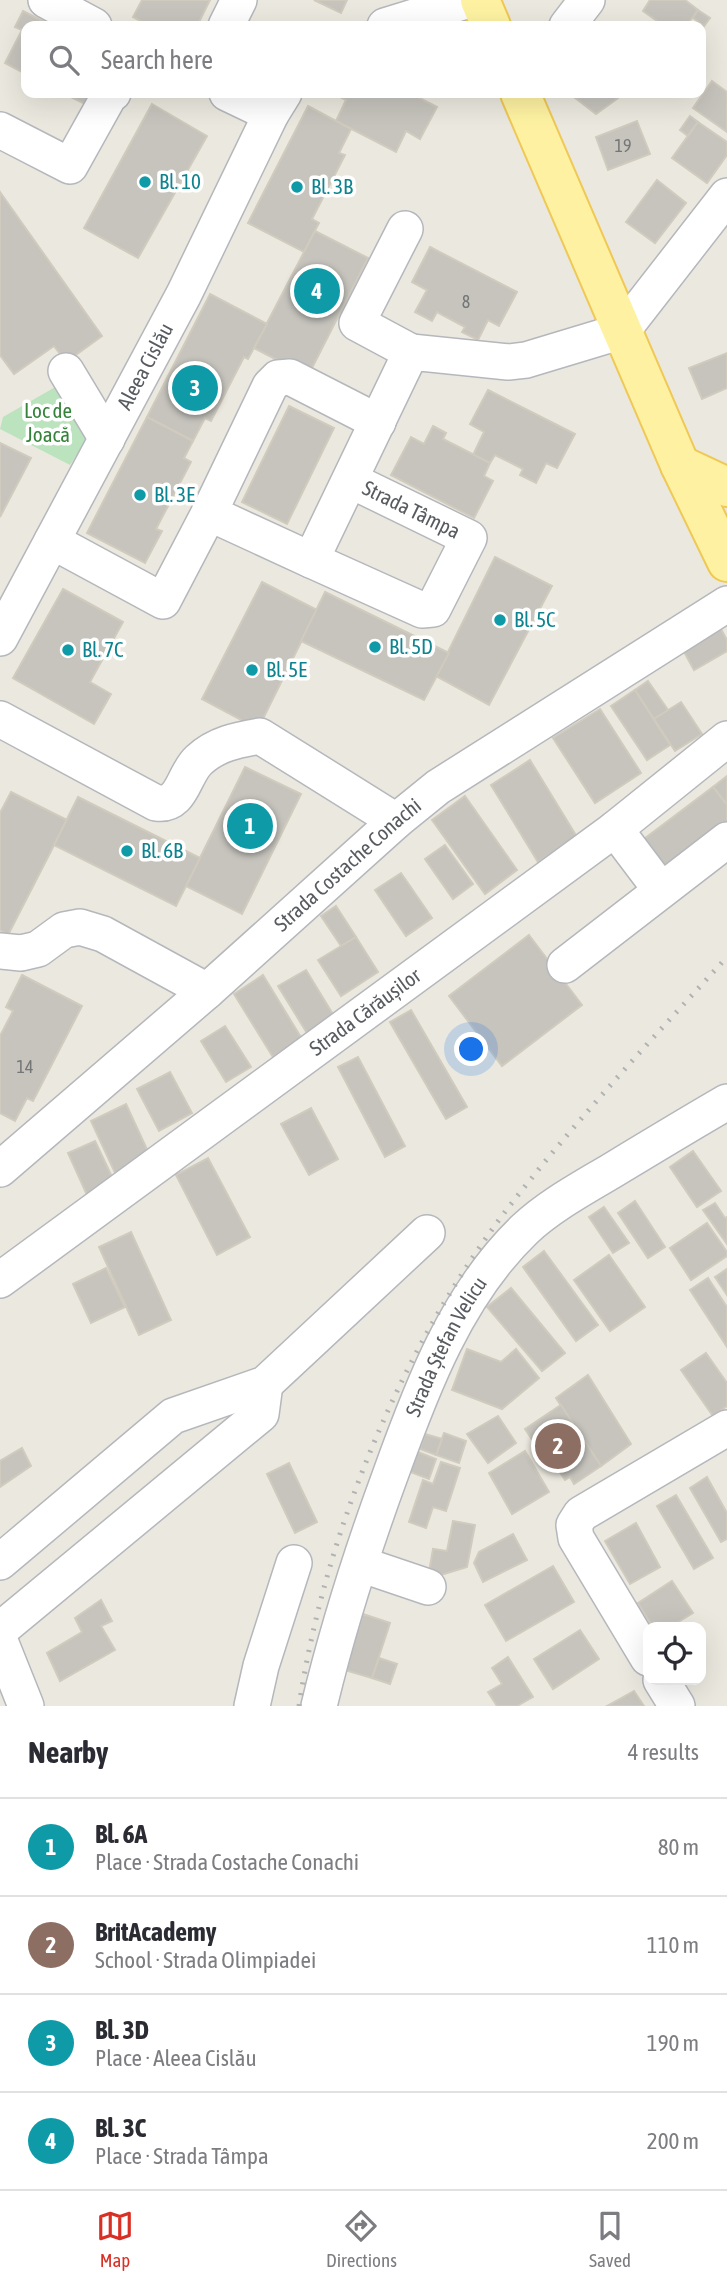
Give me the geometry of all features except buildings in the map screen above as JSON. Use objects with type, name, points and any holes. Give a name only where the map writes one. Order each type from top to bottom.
[{"type":"main road","points":[[480,0],[489,21]]},
{"type":"main road","points":[[522,98],[680,465],[727,562]]},
{"type":"main road","points":[[680,465],[727,487]]},
{"type":"street","points":[[228,21],[239,0]]},
{"type":"street","points":[[401,21],[469,0]]},
{"type":"street","points":[[570,21],[587,0]]},
{"type":"street","points":[[0,130],[70,166],[108,98]]},
{"type":"street","points":[[250,98],[278,104]]},
{"type":"street","name":"Aleea Cislău","points":[[0,638],[184,294],[278,104]]},
{"type":"street","points":[[405,229],[357,323],[411,352],[508,362],[622,331],[727,196]]},
{"type":"street","name":"Strada Tâmpa","points":[[311,560],[411,352]]},
{"type":"street","points":[[66,371],[107,439]]},
{"type":"street","points":[[52,541],[163,601],[270,386],[278,379],[290,377],[378,422]]},
{"type":"street","name":"Strada Tâmpa","points":[[209,513],[422,611],[428,611],[434,607],[469,538],[350,480]]},
{"type":"street","name":"Strada Costache Conachi","points":[[0,1169],[438,787],[727,604]]},
{"type":"street","points":[[0,719],[158,804],[175,799],[196,762],[211,750],[228,742],[260,736],[396,821]]},
{"type":"street","name":"Strada Cărăușilor","points":[[0,1280],[615,829],[727,739]]},
{"type":"street","points":[[615,829],[661,890]]},
{"type":"street","points":[[565,965],[727,840]]},
{"type":"street","points":[[0,951],[21,953],[38,949],[64,930],[80,927],[103,934],[207,991]]},
{"type":"street","name":"Strada Ștefan Velicu","points":[[319,1706],[332,1653],[360,1564],[409,1424],[457,1318],[470,1297],[525,1229],[560,1201],[727,1102]]},
{"type":"street","points":[[0,1562],[173,1416],[265,1384],[427,1233]]},
{"type":"street","points":[[0,1630],[261,1414],[265,1384]]},
{"type":"street","points":[[643,1650],[576,1538],[574,1525],[581,1514],[727,1427]]},
{"type":"street","points":[[252,1706],[261,1666],[295,1563]]},
{"type":"street","points":[[360,1564],[429,1587]]},
{"type":"street","points":[[0,1641],[26,1706]]},
{"type":"street","points":[[664,1685],[677,1706]]},
{"type":"green space","name":"Loc de Joacă","points":[[57,386],[85,428],[85,442],[70,465],[0,429],[3,417]]},
{"type":"railway","points":[[299,1706],[311,1641],[348,1509],[402,1381],[434,1321],[469,1262],[534,1175],[615,1080],[727,957]]},
{"type":"place","name":"Bl. 10","points":[[145,182]]},
{"type":"place","name":"Bl. 3B","points":[[297,187]]},
{"type":"place","name":"Bl. 3C","points":[[317,291]]},
{"type":"place","name":"Bl. 3D","points":[[195,388]]},
{"type":"place","name":"Bl. 3E","points":[[140,495]]},
{"type":"place","name":"Bl. 5C","points":[[500,620]]},
{"type":"place","name":"Bl. 5D","points":[[375,647]]},
{"type":"place","name":"Bl. 7C","points":[[68,650]]},
{"type":"place","name":"Bl. 5E","points":[[252,670]]},
{"type":"place","name":"Bl. 6A","points":[[250,826]]},
{"type":"place","name":"Bl. 6B","points":[[127,851]]},
{"type":"place","name":"BritAcademy","points":[[558,1446]]}]
